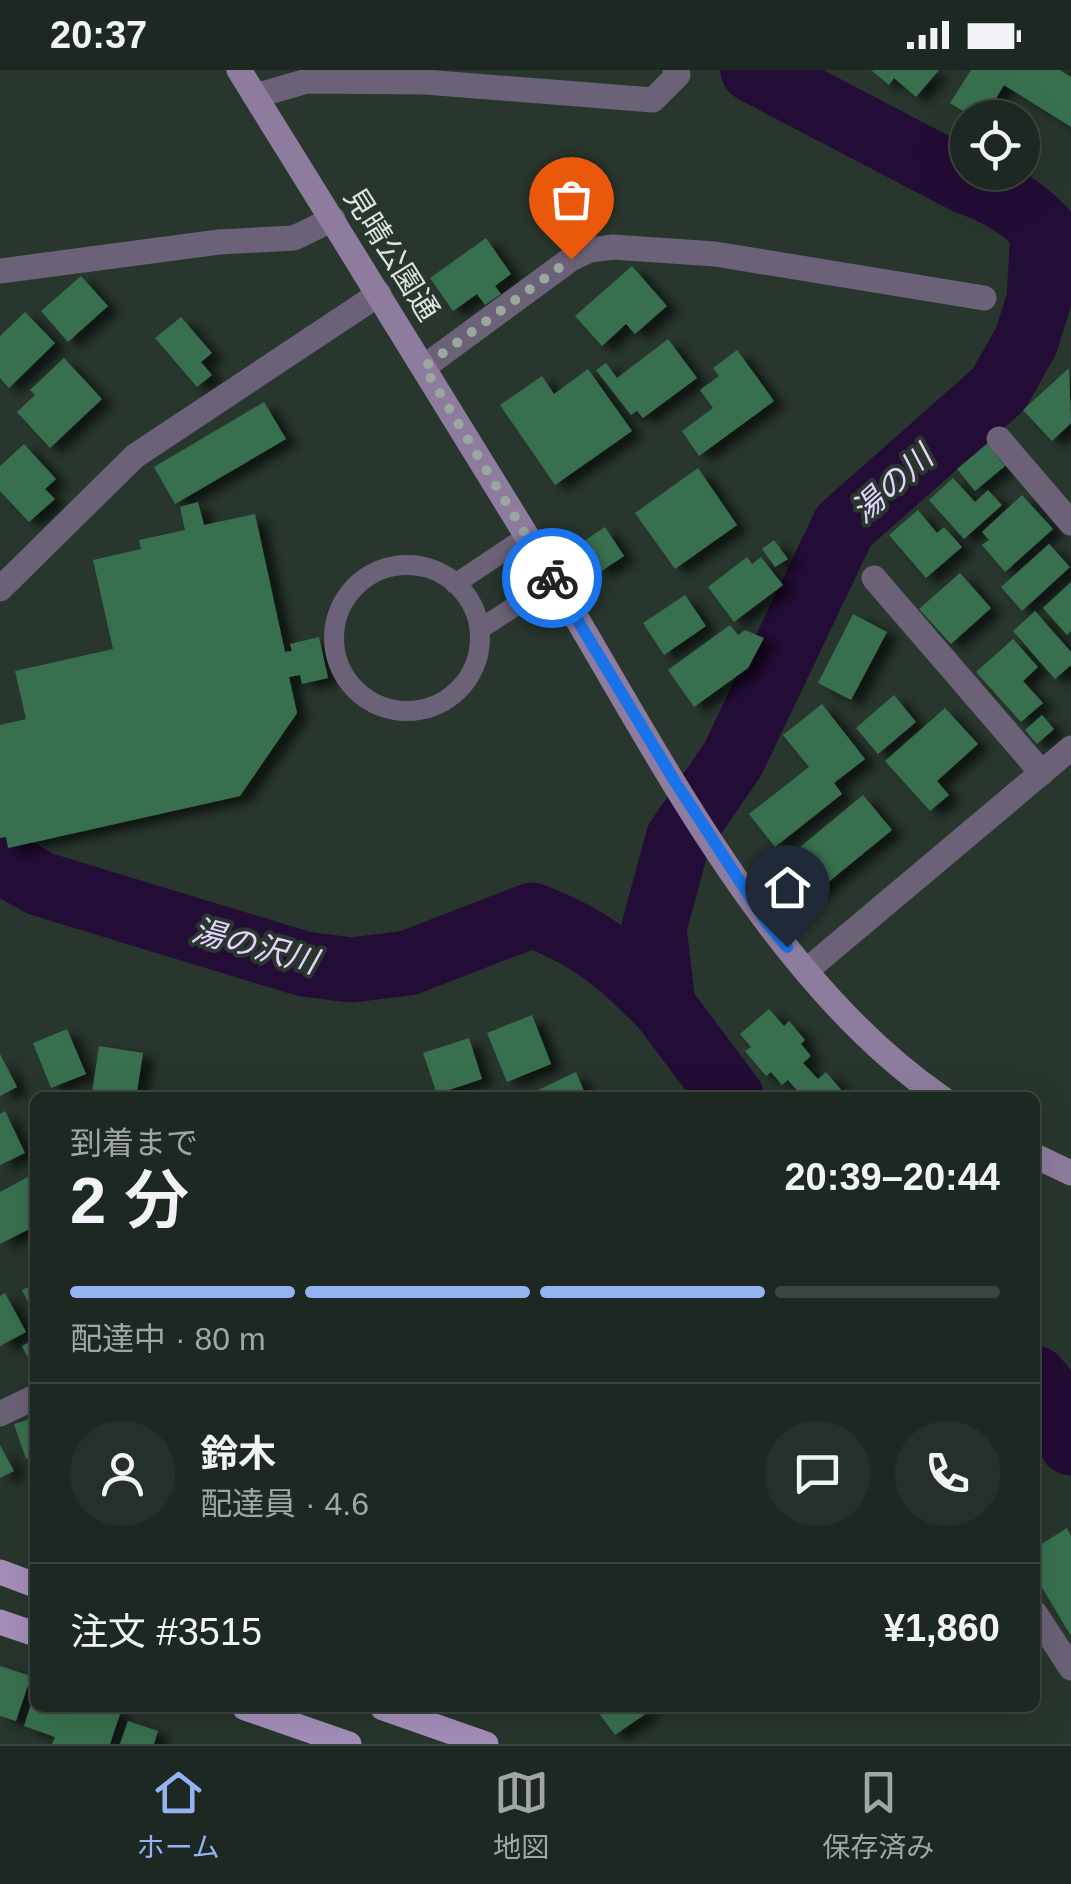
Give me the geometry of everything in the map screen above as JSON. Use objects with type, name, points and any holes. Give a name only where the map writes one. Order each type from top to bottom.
[{"type":"main road","points":[[0,1572],[30,1582]]},
{"type":"main road","points":[[0,1622],[30,1632]]},
{"type":"main road","points":[[257,1712],[349,1744]]},
{"type":"main road","points":[[394,1712],[486,1744]]},
{"type":"street","name":"見晴公園通","points":[[239,70],[674,780],[767,923],[807,970]]},
{"type":"street","points":[[255,96],[307,81],[425,82],[653,100],[678,72]]},
{"type":"street","points":[[0,271],[218,242],[294,238],[333,219]]},
{"type":"street","points":[[424,367],[571,259],[602,248],[715,254],[984,298]]},
{"type":"street","points":[[0,589],[135,456],[379,294]]},
{"type":"street","points":[[998,439],[1071,523]]},
{"type":"street","points":[[874,578],[1042,773]]},
{"type":"street","points":[[935,1092],[855,1026],[807,970],[1071,748]]},
{"type":"street","points":[[1040,1158],[1071,1174]]},
{"type":"street","points":[[0,1414],[30,1399]]},
{"type":"street","points":[[1040,1621],[1071,1668]]},
{"type":"lane","points":[[455,584],[527,536]]},
{"type":"lane","points":[[396,566],[420,566],[442,573],[474,607],[480,629],[479,653],[470,676],[454,696],[432,708],[407,712],[382,708],[360,695],[344,676],[334,652],[334,628],[341,605],[355,586],[374,572],[396,566]]},
{"type":"lane","points":[[480,629],[554,581]]},
{"type":"building","points":[[871,70],[939,70],[916,97],[894,78],[889,85]]},
{"type":"building","points":[[971,70],[1060,70],[1071,77],[1071,127],[1040,108],[1040,100],[1028,100],[1004,85],[995,100],[952,100]]},
{"type":"building","points":[[486,238],[511,274],[495,286],[501,294],[485,305],[477,294],[453,311],[430,278]]},
{"type":"building","points":[[632,266],[667,306],[635,334],[626,324],[602,346],[575,316]]},
{"type":"building","points":[[81,276],[108,306],[68,342],[41,311]]},
{"type":"building","points":[[25,312],[55,343],[9,388],[0,378],[0,336]]},
{"type":"building","points":[[181,317],[212,353],[201,362],[212,375],[197,387],[155,338]]},
{"type":"building","points":[[668,339],[697,378],[643,418],[637,411],[631,415],[596,370],[606,363],[617,378]]},
{"type":"building","points":[[737,350],[774,401],[699,456],[682,431],[713,408],[700,390],[719,376],[713,368]]},
{"type":"building","points":[[64,358],[102,399],[50,448],[17,412],[35,395],[30,390]]},
{"type":"building","points":[[1069,368],[1071,423],[1052,441],[1023,410]]},
{"type":"building","points":[[588,369],[632,431],[555,485],[500,405],[542,376],[554,394]]},
{"type":"building","points":[[264,402],[286,439],[175,504],[154,467]]},
{"type":"building","points":[[24,444],[56,479],[45,489],[55,499],[29,522],[0,491],[0,466]]},
{"type":"building","points":[[987,444],[1005,466],[975,491],[957,469]]},
{"type":"building","points":[[698,468],[737,525],[675,569],[635,513]]},
{"type":"building","points":[[953,478],[975,502],[988,490],[1002,505],[964,539],[929,500]]},
{"type":"building","points":[[1022,495],[1053,529],[1005,572],[982,545],[989,540],[982,532]]},
{"type":"building","points":[[198,502],[204,525],[255,514],[285,652],[292,651],[290,644],[319,637],[328,678],[302,684],[300,675],[289,677],[297,713],[240,796],[8,848],[6,837],[0,838],[0,725],[26,719],[15,671],[113,649],[93,560],[141,549],[139,540],[185,530],[180,507]]},
{"type":"building","points":[[918,510],[937,533],[944,527],[962,547],[926,578],[889,535]]},
{"type":"building","points":[[605,527],[624,556],[600,572],[581,543]]},
{"type":"building","points":[[774,540],[788,559],[775,567],[762,549]]},
{"type":"building","points":[[1049,544],[1070,567],[1022,611],[1001,587]]},
{"type":"building","points":[[747,557],[752,564],[761,557],[783,585],[734,622],[708,587]]},
{"type":"building","points":[[960,573],[991,608],[951,644],[919,609]]},
{"type":"building","points":[[1071,582],[1071,631],[1067,635],[1043,608]]},
{"type":"building","points":[[685,595],[706,626],[664,655],[643,623]]},
{"type":"building","points":[[1035,611],[1071,652],[1071,665],[1055,679],[1013,631]]},
{"type":"building","points":[[853,614],[887,632],[851,700],[818,683]]},
{"type":"building","points":[[730,625],[738,635],[745,630],[764,638],[748,668],[694,707],[668,670]]},
{"type":"building","points":[[1013,639],[1038,667],[1023,681],[1043,703],[1021,722],[976,672]]},
{"type":"building","points":[[894,695],[916,722],[878,754],[856,728]]},
{"type":"building","points":[[822,704],[865,759],[834,783],[842,794],[775,847],[749,814],[809,767],[783,735]]},
{"type":"building","points":[[945,708],[978,744],[937,781],[949,795],[930,811],[885,761]]},
{"type":"building","points":[[1042,715],[1054,729],[1037,744],[1025,730]]},
{"type":"building","points":[[863,795],[892,830],[809,898],[781,863]]},
{"type":"building","points":[[769,1009],[784,1026],[789,1021],[805,1040],[801,1044],[811,1056],[803,1063],[818,1079],[826,1072],[843,1092],[798,1092],[788,1080],[782,1085],[771,1072],[766,1076],[745,1051],[751,1047],[740,1034]]},
{"type":"building","points":[[532,1015],[551,1064],[507,1082],[487,1033]]},
{"type":"building","points":[[67,1029],[86,1074],[51,1088],[33,1043]]},
{"type":"building","points":[[469,1038],[482,1079],[436,1092],[423,1053]]},
{"type":"building","points":[[99,1046],[143,1053],[137,1092],[92,1092]]},
{"type":"building","points":[[0,1054],[17,1087],[0,1096]]},
{"type":"building","points":[[576,1072],[584,1092],[534,1092]]},
{"type":"building","points":[[5,1111],[25,1153],[0,1165],[0,1114]]},
{"type":"building","points":[[30,1176],[30,1229],[0,1244],[0,1192]]},
{"type":"building","points":[[30,1286],[30,1306],[22,1290]]},
{"type":"building","points":[[5,1293],[26,1332],[0,1346],[0,1296]]},
{"type":"building","points":[[30,1342],[30,1361],[22,1346]]},
{"type":"building","points":[[30,1419],[30,1458],[26,1459],[14,1424]]},
{"type":"building","points":[[0,1445],[14,1471],[0,1478]]},
{"type":"building","points":[[1067,1528],[1071,1536],[1071,1636],[1040,1584],[1040,1545]]},
{"type":"building","points":[[0,1666],[30,1676],[16,1721],[0,1716]]},
{"type":"building","points":[[30,1707],[30,1712],[121,1712],[110,1744],[52,1744],[55,1737],[24,1726]]},
{"type":"building","points":[[598,1712],[648,1712],[615,1735]]},
{"type":"building","points":[[128,1721],[158,1731],[154,1744],[120,1744]]},
{"type":"waterway","name":"湯の川","points":[[728,1092],[663,1006],[654,928],[678,839],[733,759],[844,526],[999,389],[1026,341],[1039,300],[1043,229],[998,195],[753,70]]},
{"type":"waterway","name":"湯の沢川","points":[[0,861],[41,884],[304,964],[351,970],[408,963],[532,915],[603,952],[663,1006]]},
{"type":"waterway","name":"湯の川","points":[[1040,1384],[1071,1443]]},
{"type":"way so far","points":[[552,578],[424,367],[571,259]]},
{"type":"route","points":[[552,578],[674,780],[767,923],[787,947]]}]
